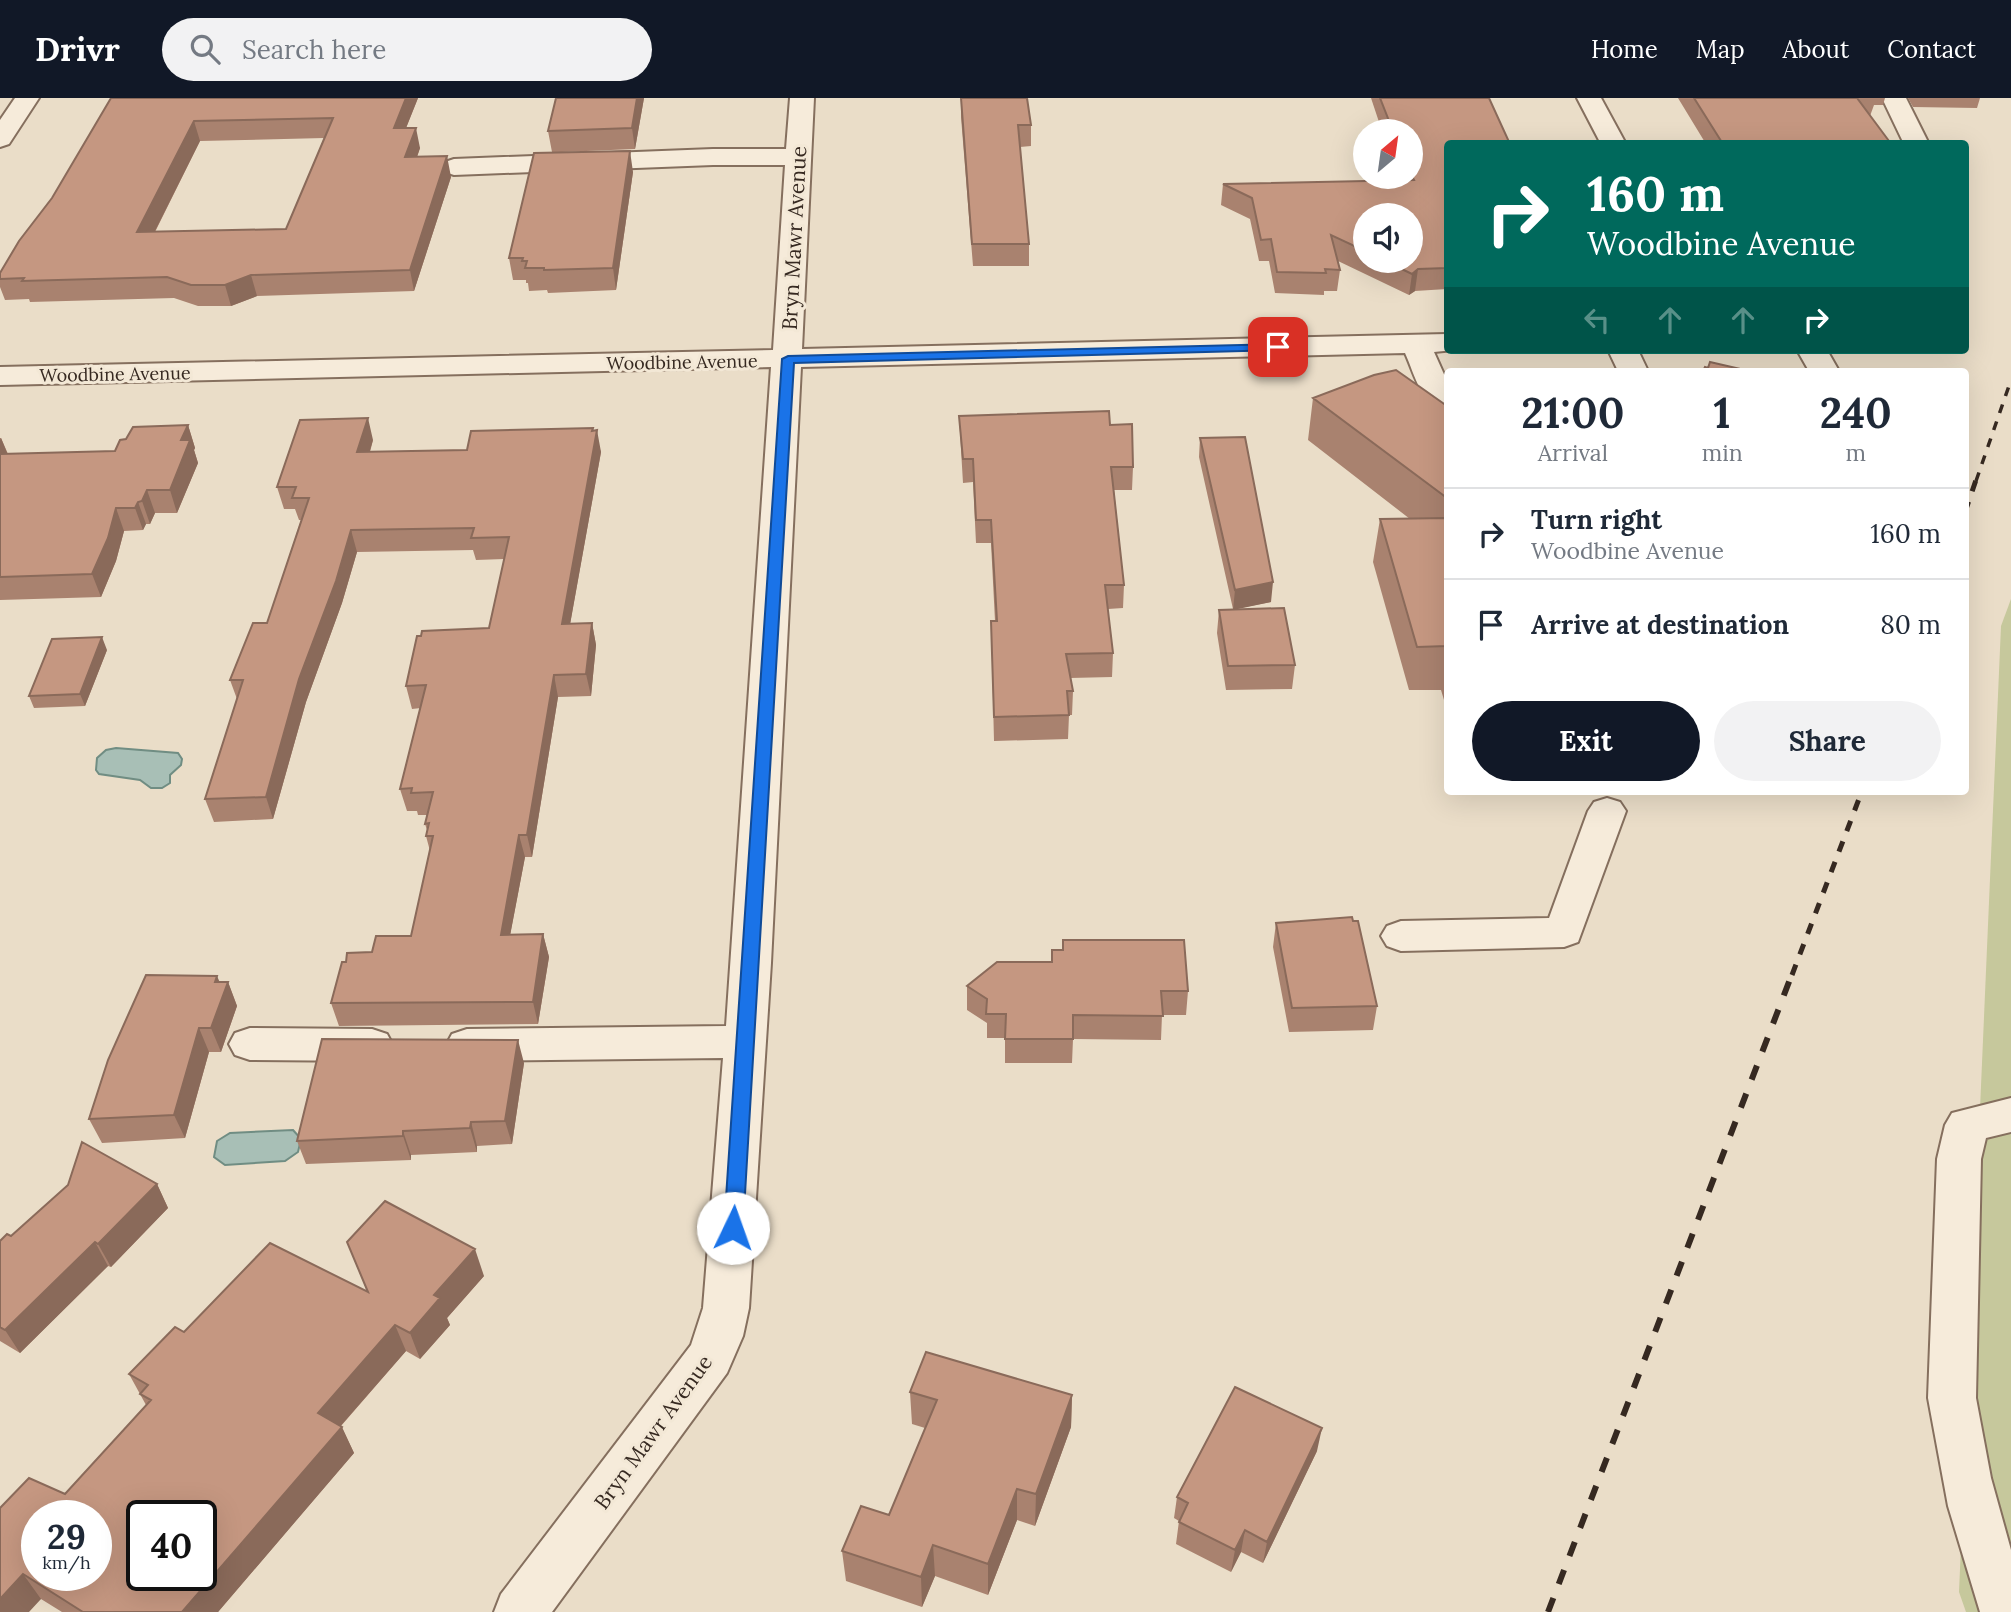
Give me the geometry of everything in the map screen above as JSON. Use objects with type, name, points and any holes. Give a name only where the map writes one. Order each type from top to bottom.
[{"type":"street","points":[[0,139],[27,98]]},
{"type":"street","name":"Bryn Mawr Avenue","points":[[520,1612],[710,1358],[719,1336],[730,1280],[802,98]]},
{"type":"street","points":[[1589,98],[1612,140]]},
{"type":"street","points":[[1894,98],[1915,140]]},
{"type":"street","points":[[454,167],[713,157],[799,157]]},
{"type":"street","points":[[1416,344],[1438,394],[1444,400]]},
{"type":"street","name":"Woodbine Avenue","points":[[0,376],[1444,344]]},
{"type":"street","points":[[1401,936],[1564,932],[1607,811]]},
{"type":"street","points":[[250,1044],[640,1045],[745,1042]]},
{"type":"street","points":[[2006,1612],[1995,1582],[1956,1435],[1952,1398],[1959,1159],[1967,1125],[2011,1115]]},
{"type":"green space","points":[[2011,599],[2011,1612],[1966,1612],[1959,1592],[2001,626]]},
{"type":"shaded area","points":[[116,748],[178,753],[182,759],[181,765],[170,775],[170,783],[162,788],[151,788],[140,780],[99,774],[96,770],[97,758],[106,750]]},
{"type":"shaded area","points":[[293,1130],[301,1139],[298,1152],[285,1161],[225,1165],[214,1157],[217,1141],[230,1133]]},
{"type":"building","points":[[111,98],[406,98],[394,128],[416,128],[405,157],[447,156],[410,270],[251,275],[225,285],[191,285],[167,277],[22,281],[24,278],[0,279],[0,273],[19,241],[52,198]],"holes":[[[333,118],[286,229],[137,232],[194,121]]]},
{"type":"building","points":[[556,98],[637,98],[632,128],[548,131]]},
{"type":"building","points":[[961,98],[1027,98],[1031,125],[1018,125],[1029,244],[972,244]]},
{"type":"building","points":[[1380,98],[1489,98],[1508,140],[1444,140],[1444,268],[1423,269],[1423,203],[1353,203],[1353,245],[1331,235],[1340,270],[1325,269],[1326,273],[1277,272],[1271,239],[1261,240],[1252,198],[1223,184],[1353,181],[1353,189],[1423,189],[1423,119],[1388,119]]},
{"type":"building","points":[[1694,98],[1857,98],[1888,140],[1720,140]]},
{"type":"building","points":[[630,151],[613,268],[544,270],[525,268],[527,261],[522,261],[523,258],[509,258],[534,153]]},
{"type":"building","points":[[1710,362],[1736,368],[1708,368]]},
{"type":"building","points":[[1396,370],[1444,404],[1444,496],[1313,398],[1374,375]]},
{"type":"building","points":[[1109,411],[1110,425],[1132,424],[1133,467],[1111,467],[1124,585],[1105,585],[1113,653],[1066,654],[1073,691],[1067,691],[1069,715],[994,717],[991,621],[997,621],[991,520],[976,520],[973,459],[963,459],[959,416]]},
{"type":"building","points":[[368,418],[357,452],[467,450],[471,431],[597,430],[562,624],[592,623],[586,674],[554,675],[527,835],[519,835],[501,935],[543,934],[533,1002],[331,1003],[347,953],[372,952],[376,936],[411,936],[433,836],[426,836],[429,823],[425,824],[433,792],[411,793],[412,788],[400,789],[426,685],[406,686],[417,636],[421,636],[422,631],[489,628],[509,537],[471,538],[474,528],[351,530],[336,581],[299,679],[266,797],[205,799],[243,680],[230,680],[253,623],[267,623],[309,498],[292,498],[296,487],[277,487],[300,420]]},
{"type":"building","points":[[188,425],[181,440],[190,440],[170,490],[147,490],[135,508],[116,508],[108,538],[92,574],[0,577],[0,454],[115,451],[120,440],[126,439],[133,427]]},
{"type":"building","points":[[1245,437],[1273,582],[1235,590],[1200,438]]},
{"type":"building","points":[[1444,518],[1444,646],[1417,647],[1380,519]]},
{"type":"building","points":[[1284,608],[1295,665],[1228,666],[1219,610]]},
{"type":"building","points":[[102,637],[80,694],[29,696],[52,639]]},
{"type":"building","points":[[1352,917],[1353,921],[1358,921],[1377,1006],[1292,1008],[1276,923]]},
{"type":"building","points":[[1063,940],[1184,940],[1188,991],[1161,991],[1163,1016],[1073,1015],[1073,1039],[1005,1039],[1006,1014],[986,1014],[987,999],[967,986],[997,962],[1052,962],[1052,950],[1063,950]]},
{"type":"building","points":[[146,975],[217,976],[215,982],[228,982],[211,1028],[199,1028],[174,1115],[89,1119],[108,1060]]},
{"type":"building","points":[[322,1039],[518,1040],[505,1121],[471,1122],[470,1128],[403,1131],[403,1136],[297,1141]]},
{"type":"building","points":[[82,1142],[157,1184],[98,1244],[95,1242],[5,1330],[0,1327],[0,1241],[7,1234],[11,1236],[68,1185]]},
{"type":"building","points":[[385,1201],[475,1249],[434,1295],[440,1298],[410,1333],[395,1325],[318,1413],[342,1427],[217,1572],[217,1500],[126,1500],[126,1591],[200,1591],[182,1612],[83,1612],[50,1591],[112,1591],[112,1500],[21,1500],[21,1576],[0,1599],[0,1508],[29,1478],[65,1494],[151,1400],[140,1394],[148,1385],[129,1374],[175,1327],[184,1332],[270,1243],[368,1292],[347,1242]]},
{"type":"building","points":[[926,1352],[1072,1395],[1036,1494],[1017,1489],[988,1564],[933,1545],[921,1577],[842,1551],[861,1506],[889,1515],[937,1400],[910,1392]]},
{"type":"building","points":[[1235,1387],[1322,1428],[1267,1542],[1245,1530],[1235,1550],[1179,1522],[1188,1503],[1177,1497]]},
{"type":"railway","points":[[1976,481],[2011,380]]},
{"type":"railway","points":[[1969,500],[1976,480]]},
{"type":"railway","points":[[1792,975],[1860,795]]},
{"type":"railway","points":[[1548,1612],[1792,974]]},
{"type":"route","points":[[733,1228],[788,359],[1278,347]]}]
